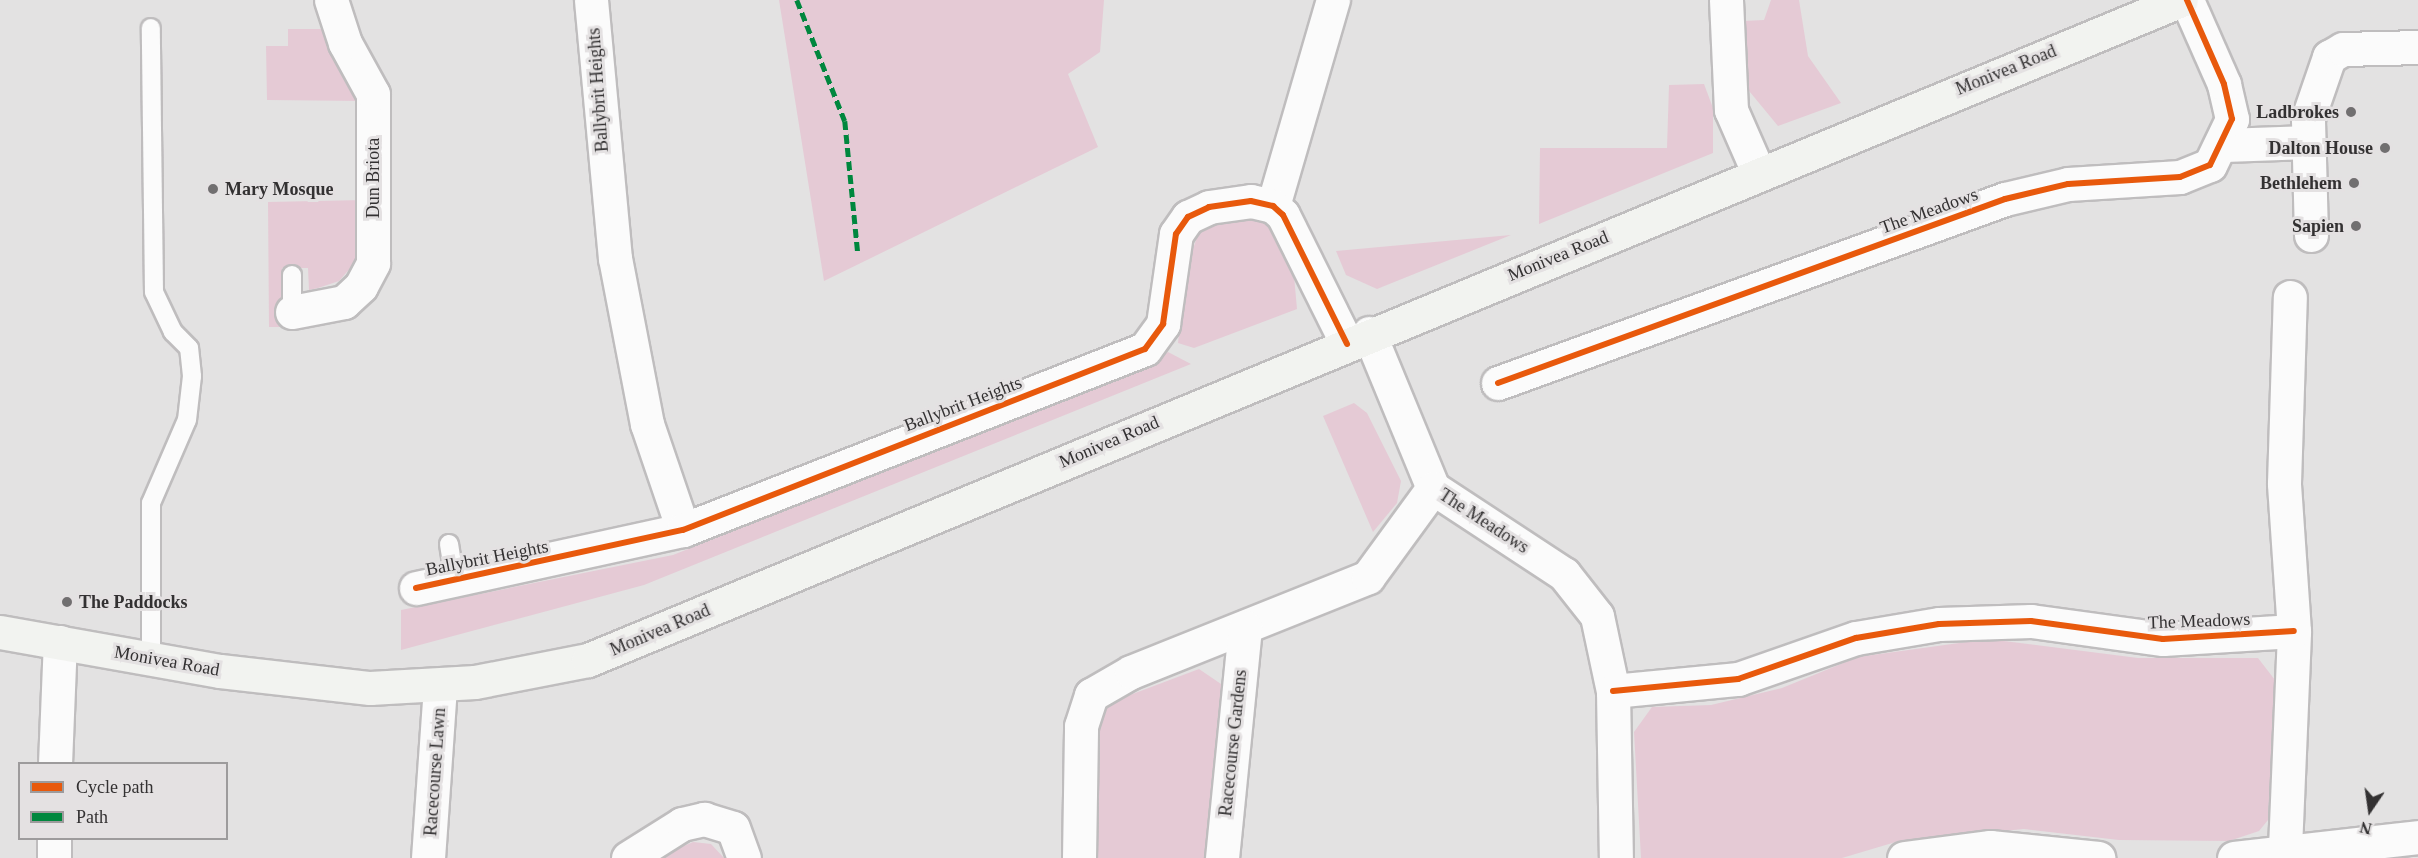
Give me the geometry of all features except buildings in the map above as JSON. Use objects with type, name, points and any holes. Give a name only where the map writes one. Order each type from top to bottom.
[{"type":"main road","name":"Monivea Road","points":[[0,632],[305,684],[440,686],[588,660],[1358,339],[2181,0]]},
{"type":"street","name":"Dun Briota","points":[[292,312],[344,302],[361,286],[373,262],[374,94],[345,43],[331,0]]},
{"type":"street","name":"Ballybrit Heights","points":[[591,0],[615,258],[647,424],[683,530]]},
{"type":"street","points":[[1333,0],[1273,206],[1295,232],[1358,339]]},
{"type":"street","points":[[1726,0],[1731,110],[1759,174]]},
{"type":"street","name":"The Meadows","points":[[1498,383],[2005,199],[2068,184],[2180,177],[2210,165],[2224,145],[2232,119],[2224,84],[2187,0]]},
{"type":"street","points":[[2311,235],[2309,142],[2316,87],[2330,57],[2343,49],[2418,47]]},
{"type":"street","points":[[2224,145],[2309,142]]},
{"type":"street","name":"Ballybrit Heights","points":[[416,588],[683,530],[1145,349],[1162,324],[1172,243],[1188,217],[1226,203],[1273,206]]},
{"type":"street","points":[[2285,848],[2294,631],[2284,483],[2290,297]]},
{"type":"street","name":"The Meadows","points":[[1358,339],[1433,488],[1577,587],[1600,621],[1613,691],[1616,858]]},
{"type":"street","points":[[1079,858],[1081,726],[1091,695],[1131,672],[1353,585],[1379,569],[1433,488]]},
{"type":"street","name":"The Meadows","points":[[1613,691],[1738,680],[1856,638],[1938,624],[2031,621],[2163,639],[2294,631]]},
{"type":"street","name":"Racecourse Gardens","points":[[1222,858],[1245,627]]},
{"type":"street","points":[[55,762],[60,642]]},
{"type":"street","name":"Racecourse Lawn","points":[[428,858],[440,686]]},
{"type":"street","points":[[628,858],[682,824],[704,819],[734,828],[744,858]]},
{"type":"street","points":[[2234,858],[2285,848],[2418,837]]},
{"type":"street","points":[[54,840],[54,858]]},
{"type":"street","points":[[1904,858],[1990,847],[2097,858]]},
{"type":"lane","points":[[151,27],[154,292],[172,332],[189,348],[192,376],[187,420],[151,503],[151,658]]},
{"type":"lane","points":[[292,275],[292,312]]},
{"type":"lane","name":"Ballybrit Heights","points":[[449,544],[454,580]]},
{"type":"shaded area","points":[[779,0],[1104,0],[1100,52],[1068,74],[1098,147],[824,281]]},
{"type":"shaded area","points":[[1771,0],[1799,0],[1808,56],[1841,103],[1778,126],[1745,86],[1743,21],[1764,20]]},
{"type":"shaded area","points":[[288,29],[322,29],[364,101],[267,100],[266,46],[288,46]]},
{"type":"shaded area","points":[[1704,84],[1713,108],[1713,153],[1539,224],[1540,148],[1667,148],[1669,85]]},
{"type":"shaded area","points":[[364,200],[360,257],[339,281],[309,290],[308,268],[282,268],[284,327],[269,327],[268,202]]},
{"type":"shaded area","points":[[1268,220],[1293,265],[1297,309],[1194,348],[1178,343],[1185,273],[1198,234],[1219,222]]},
{"type":"shaded area","points":[[1511,235],[1377,289],[1346,275],[1336,251]]},
{"type":"shaded area","points":[[1168,352],[1191,364],[644,585],[401,650],[401,610],[673,555],[1147,367]]},
{"type":"shaded area","points":[[1354,403],[1367,413],[1401,481],[1397,503],[1373,532],[1323,416]]},
{"type":"shaded area","points":[[1988,639],[2138,658],[2258,658],[2275,680],[2268,820],[2259,831],[2229,841],[2119,840],[2024,829],[1899,841],[1842,858],[1641,858],[1634,732],[1652,707],[1711,705],[1782,688],[1858,657]]},
{"type":"shaded area","points":[[1199,669],[1224,686],[1211,858],[1096,858],[1099,714],[1106,704]]},
{"type":"shaded area","points":[[693,842],[711,844],[724,858],[657,858]]},
{"type":"marked path","points":[[797,0],[845,121],[858,253]]},
{"type":"cycle path","points":[[1498,383],[2005,199],[2068,184],[2180,177],[2210,165],[2232,119],[2224,84],[2187,0]]},
{"type":"cycle path","points":[[416,588],[683,530],[1145,349],[1163,324],[1176,234],[1188,217],[1209,207],[1251,201],[1273,206],[1283,215],[1347,344]]},
{"type":"cycle path","points":[[1613,691],[1738,679],[1856,638],[1939,624],[2031,621],[2163,639],[2294,631]]},
{"type":"place","name":"Ladbrokes","points":[[2351,112]]},
{"type":"place","name":"Dalton House","points":[[2385,148]]},
{"type":"place","name":"Bethlehem","points":[[2354,183]]},
{"type":"place","name":"Mary Mosque","points":[[213,189]]},
{"type":"place","name":"Sapien","points":[[2356,226]]},
{"type":"place","name":"The Paddocks","points":[[67,602]]}]
